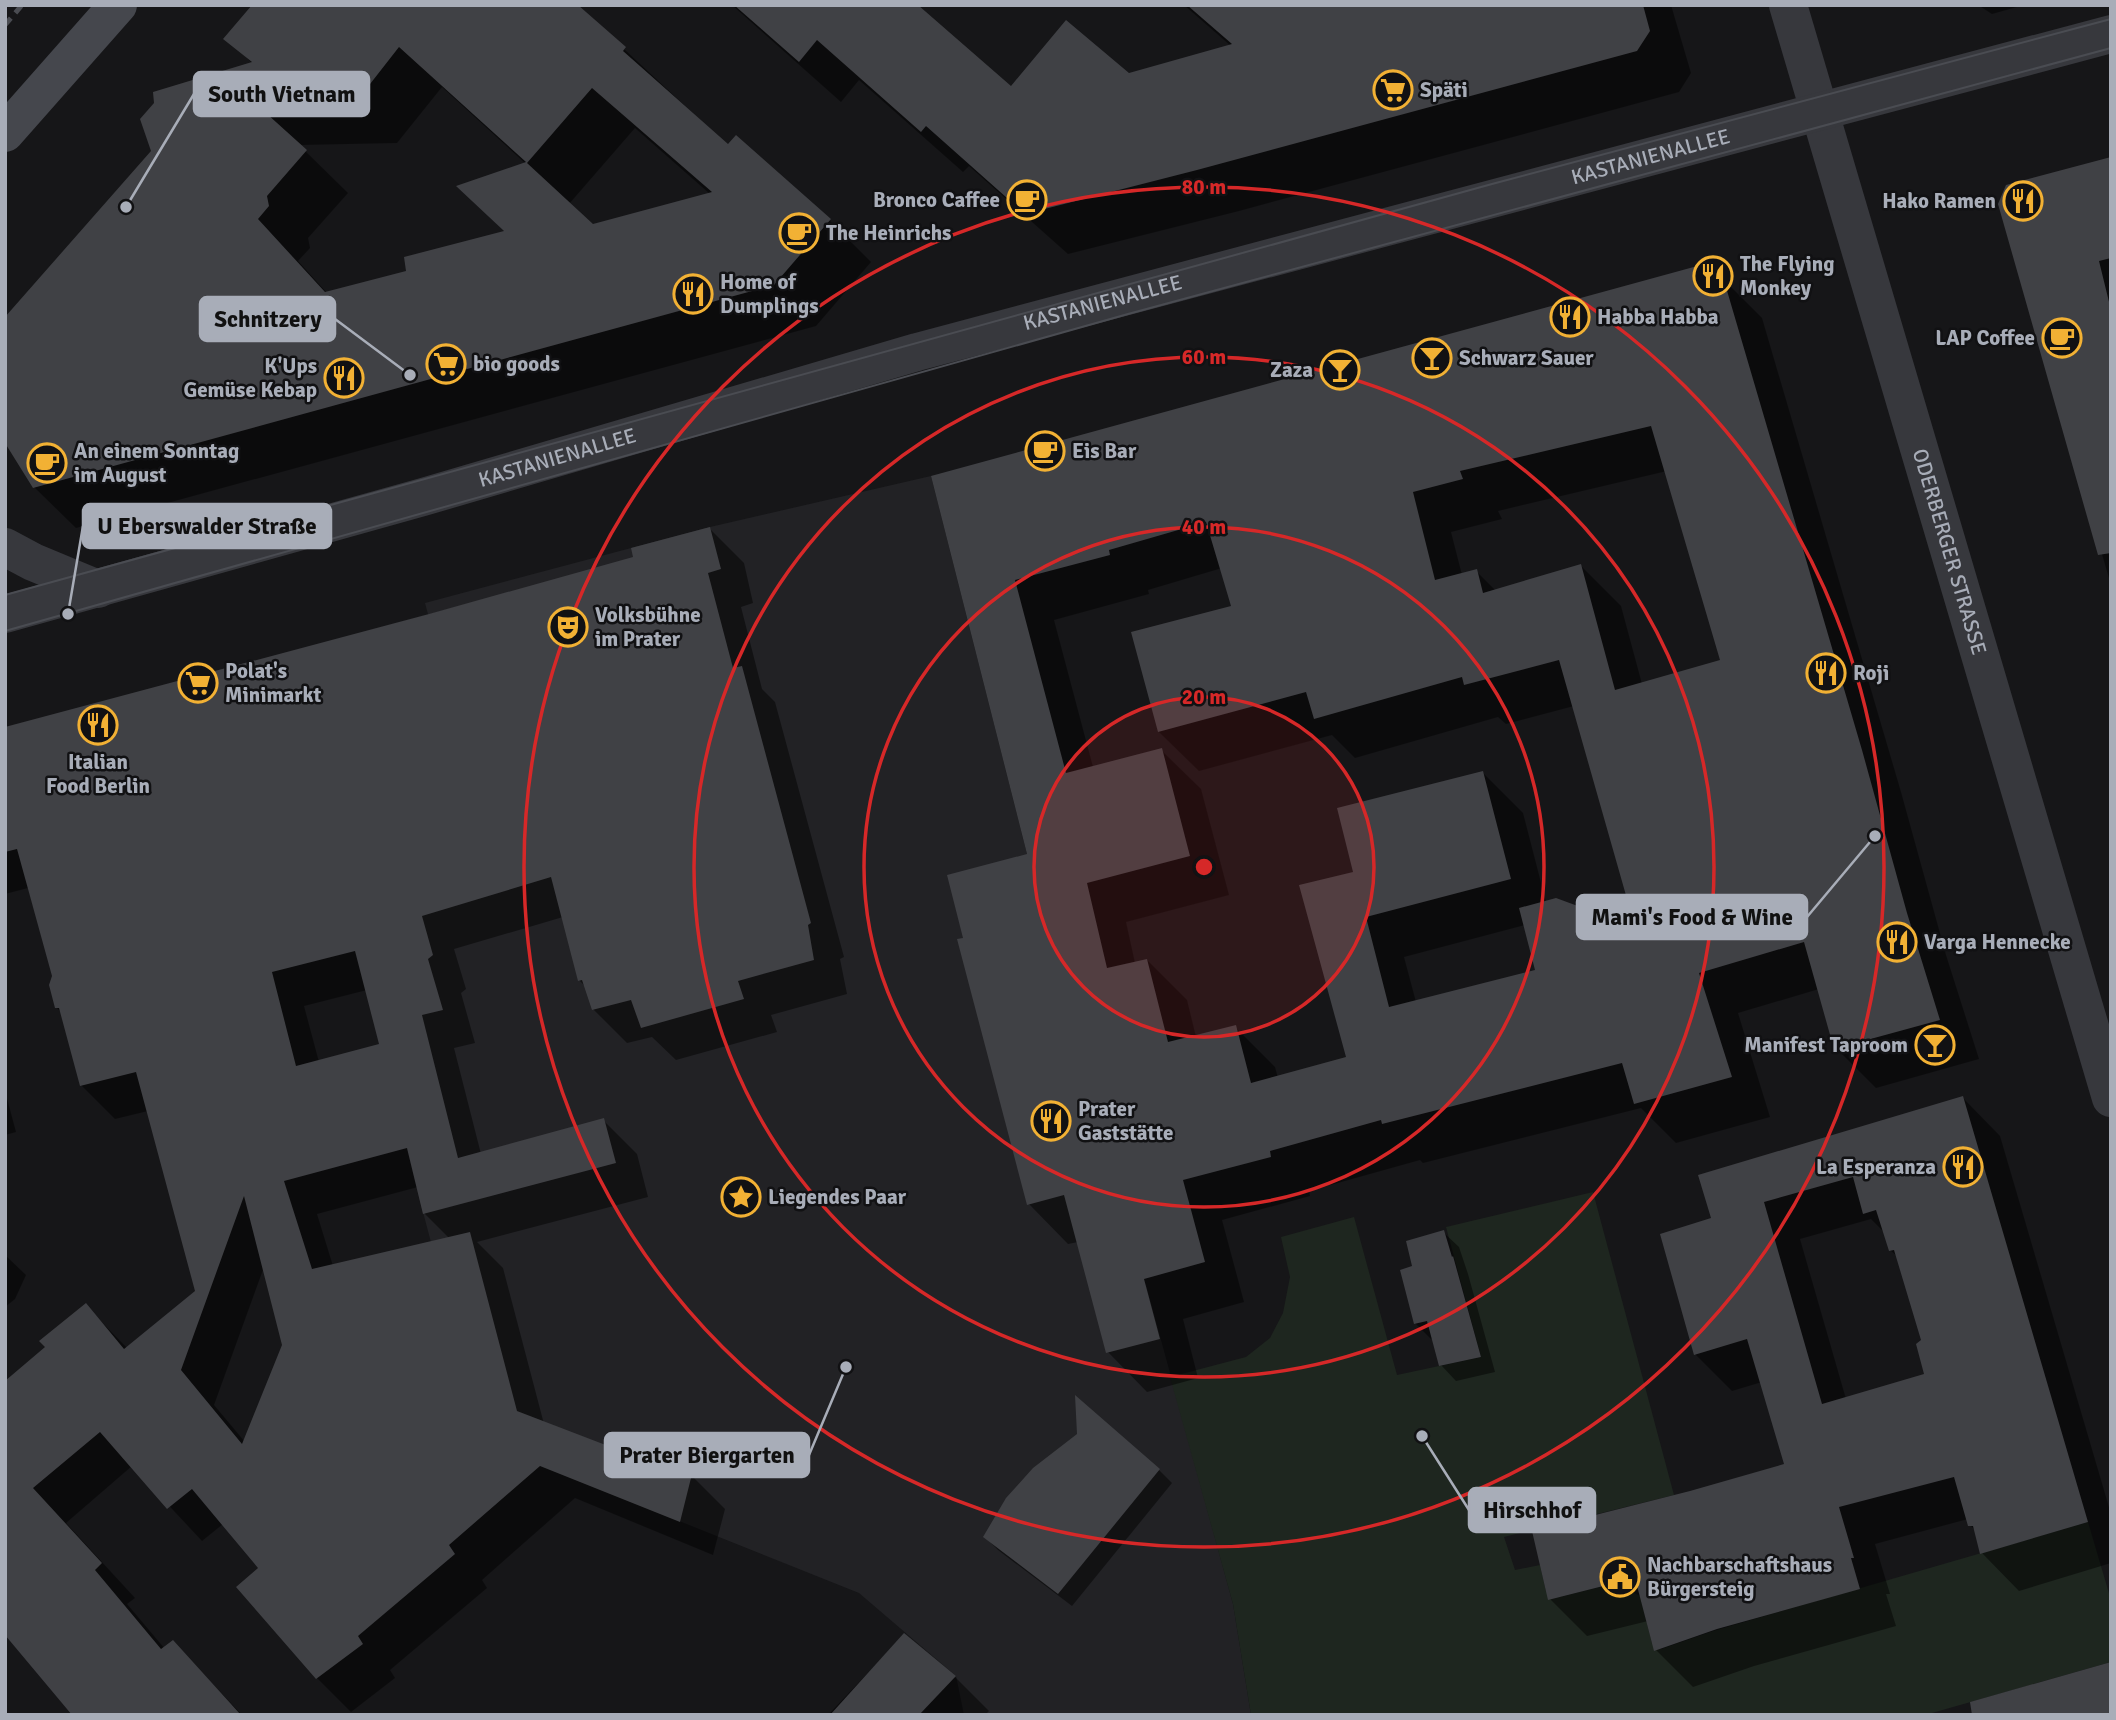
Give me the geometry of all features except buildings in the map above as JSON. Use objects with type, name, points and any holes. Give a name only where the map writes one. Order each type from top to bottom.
[{"type":"main road","points":[[5,132],[118,5]]},
{"type":"street","name":"ODERBERGER STRASSE","points":[[1788,5],[2111,1098]]},
{"type":"street","name":"KASTANIENALLEE","points":[[5,614],[917,352],[2111,34]]},
{"type":"street","points":[[5,547],[33,562],[98,589]]},
{"type":"shaded area","points":[[931,476],[1139,1281],[1146,1285],[1233,1604],[1251,1715],[964,1715],[956,1676],[859,1593],[484,1443],[414,1178],[403,1133],[377,928],[502,891],[425,603],[710,527]]},
{"type":"shaded area","points":[[1593,1192],[1674,1495],[1504,1537],[1515,1570],[1540,1565],[1546,1591],[1560,1597],[1615,1583],[1640,1596],[1652,1643],[1661,1649],[1713,1631],[2088,1522],[2111,1600],[2111,1662],[1925,1715],[1251,1715],[1233,1604],[1170,1377],[1246,1357],[1270,1338],[1283,1313],[1290,1277],[1281,1237],[1354,1217],[1397,1375],[1481,1357],[1446,1227]]},
{"type":"tram line","points":[[5,595],[1492,184],[2111,19]]},
{"type":"tram line","points":[[5,631],[1128,314],[2111,48]]},
{"type":"railway","points":[[5,25],[22,5]]},
{"type":"place","name":"Späti","points":[[1393,90]]},
{"type":"place","name":"Bronco Caffee","points":[[1027,200]]},
{"type":"place","name":"Hako Ramen","points":[[2023,201]]},
{"type":"place","name":"South Vietnam","points":[[126,207]]},
{"type":"place","name":"The Heinrichs","points":[[799,233]]},
{"type":"place","name":"The Flying Monkey","points":[[1713,276]]},
{"type":"place","name":"Home of Dumplings","points":[[693,294]]},
{"type":"place","name":"Habba Habba","points":[[1570,317]]},
{"type":"place","name":"LAP Coffee","points":[[2062,338]]},
{"type":"place","name":"Schwarz Sauer","points":[[1432,358]]},
{"type":"place","name":"bio goods","points":[[446,364]]},
{"type":"place","name":"Zaza","points":[[1340,370]]},
{"type":"place","name":"Schnitzery","points":[[410,375]]},
{"type":"place","name":"K'Ups Gemüse Kebap","points":[[344,378]]},
{"type":"place","name":"Eis Bar","points":[[1045,451]]},
{"type":"place","name":"An einem Sonntag im August","points":[[47,463]]},
{"type":"place","name":"U Eberswalder Straße","points":[[68,614]]},
{"type":"place","name":"Volksbühne im Prater","points":[[568,627]]},
{"type":"place","name":"Roji","points":[[1826,673]]},
{"type":"place","name":"Polat's Minimarkt","points":[[198,683]]},
{"type":"place","name":"Italian Food Berlin","points":[[98,725]]},
{"type":"place","name":"Mami's Food & Wine","points":[[1875,836]]},
{"type":"place","name":"Varga Hennecke","points":[[1897,942]]},
{"type":"place","name":"Manifest Taproom","points":[[1935,1045]]},
{"type":"place","name":"Prater Gaststätte","points":[[1051,1121]]},
{"type":"place","name":"La Esperanza","points":[[1963,1167]]},
{"type":"place","name":"Liegendes Paar","points":[[741,1197]]},
{"type":"place","name":"Prater Biergarten","points":[[846,1367]]},
{"type":"place","name":"Hirschhof","points":[[1422,1436]]},
{"type":"place","name":"Nachbarschaftshaus Bürgersteig","points":[[1620,1577]]}]
